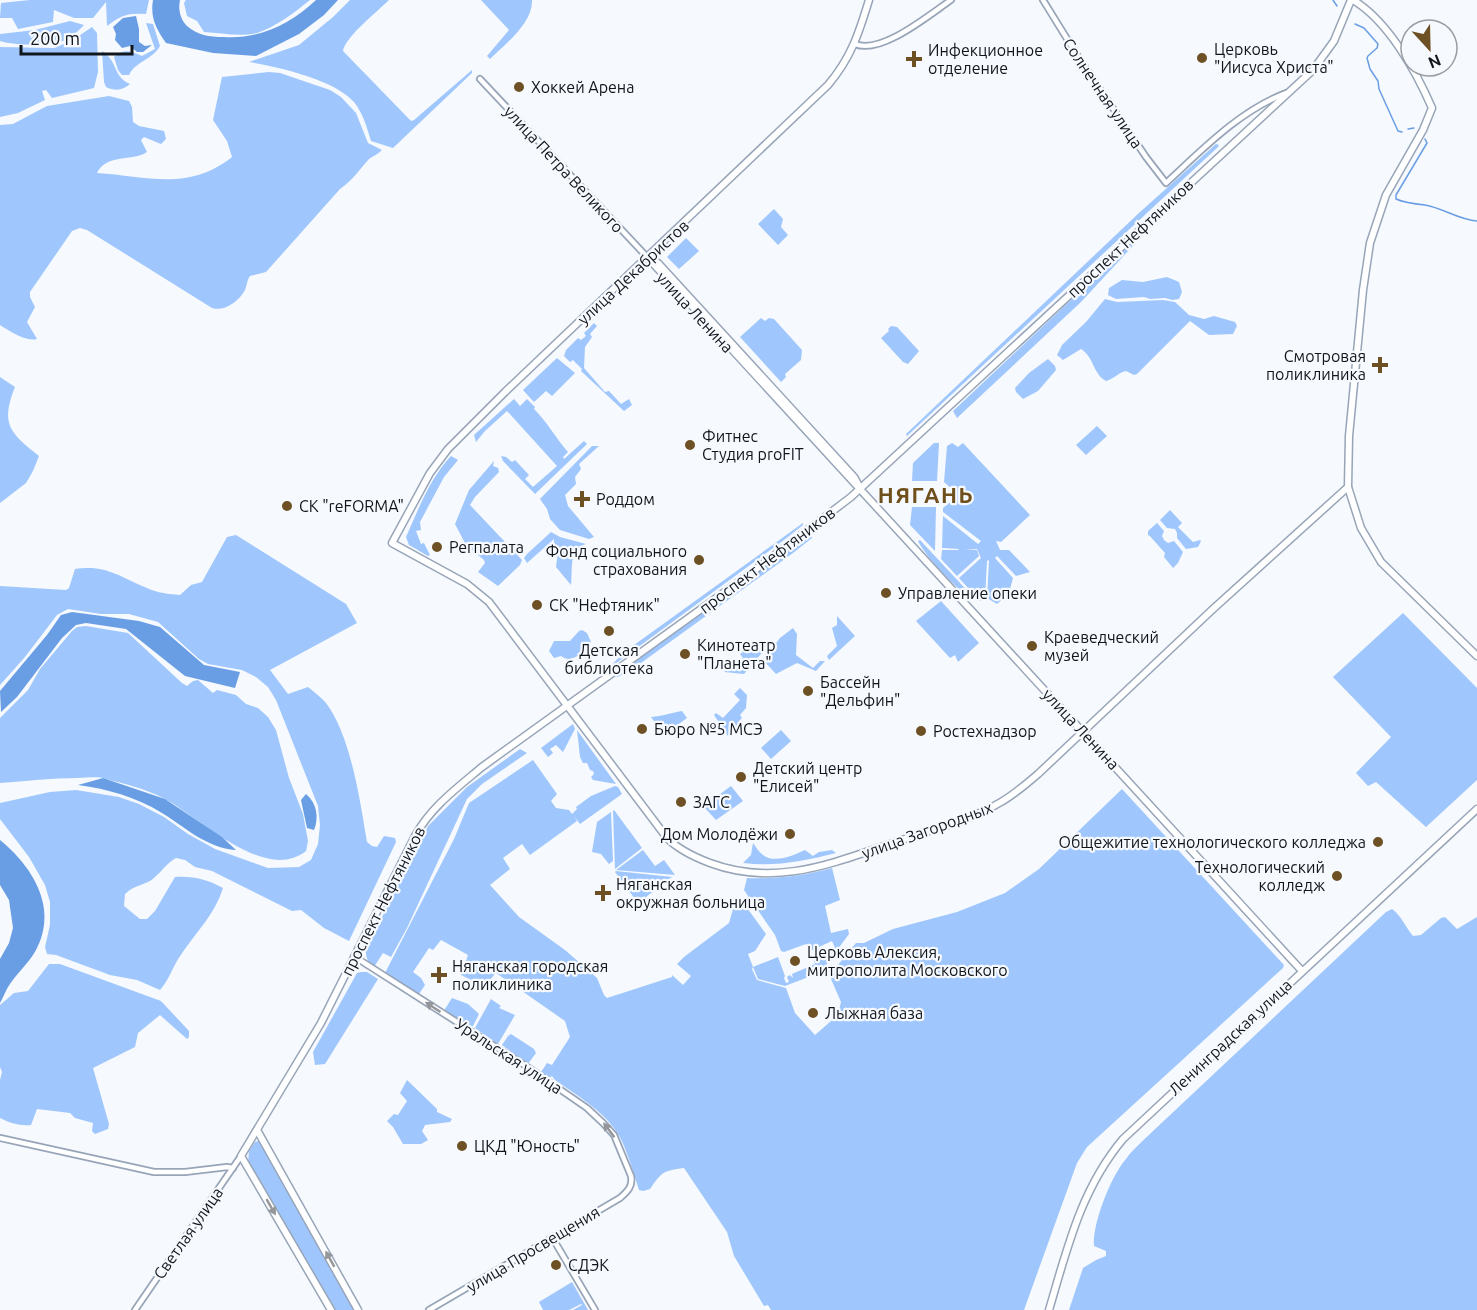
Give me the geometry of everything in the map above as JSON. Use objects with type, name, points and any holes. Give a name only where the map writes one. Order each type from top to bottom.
[{"type":"main road","name":"улица Декабристов","points":[[393,543],[430,473],[444,454],[828,84],[855,44],[869,0]]},
{"type":"main road","name":"проспект Нефтяников","points":[[241,1156],[304,1052],[355,957],[415,836],[432,811],[482,767],[825,518],[860,488],[1313,70],[1327,52],[1352,0]]},
{"type":"main road","points":[[1352,0],[1373,15],[1392,38],[1417,76],[1432,108],[1423,130],[1386,195],[1370,243],[1350,425],[1348,486],[1364,534],[1381,562],[1477,656]]},
{"type":"main road","name":"улица Ленина","points":[[648,258],[658,264],[783,403],[854,477],[860,488],[1302,970]]},
{"type":"main road","name":"улица Загородных","points":[[393,543],[459,579],[483,595],[657,826],[673,843],[688,853],[718,866],[740,872],[803,871],[833,863],[987,810],[1018,790],[1348,486]]},
{"type":"main road","name":"Ленинградская улица","points":[[1049,1310],[1083,1203],[1097,1174],[1114,1149],[1302,970],[1477,809]]},
{"type":"main road","points":[[257,1130],[358,1310]]},
{"type":"main road","points":[[241,1156],[331,1310]]},
{"type":"street","points":[[855,44],[868,47],[901,35],[951,0]]},
{"type":"street","name":"Солнечная улица","points":[[1043,0],[1077,55],[1166,183],[1229,127],[1254,109]]},
{"type":"street","name":"улица Петра Великого","points":[[480,79],[648,258]]},
{"type":"street","points":[[1254,109],[1288,92]]},
{"type":"street","points":[[1254,109],[1260,111],[1262,116]]},
{"type":"street","name":"Уральская улица","points":[[355,957],[529,1068],[587,1108],[614,1135],[632,1183]]},
{"type":"street","points":[[0,1138],[161,1173],[233,1168]]},
{"type":"street","name":"Светлая улица","points":[[135,1310],[241,1156]]},
{"type":"street","name":"улица Просвещения","points":[[429,1310],[628,1192],[632,1183]]},
{"type":"street","points":[[552,1237],[595,1310]]},
{"type":"shaded area","points":[[30,0],[149,0],[146,14],[125,16],[107,26],[106,2],[93,18],[74,18],[54,10],[53,22],[18,29],[12,18],[0,18],[1,3]]},
{"type":"shaded area","points":[[153,0],[180,0],[179,10],[183,20],[195,32],[209,36],[236,37],[273,29],[296,16],[316,0],[338,0],[324,15],[299,34],[256,56],[213,53],[166,43],[155,23],[152,12]]},
{"type":"shaded area","points":[[186,0],[310,0],[271,27],[257,33],[237,35],[204,32],[197,21],[187,16],[184,3]]},
{"type":"shaded area","points":[[350,0],[389,0],[349,39],[343,51],[411,121],[472,70],[472,73],[393,148],[371,141],[357,106],[345,94],[305,75],[249,62],[299,45]]},
{"type":"shaded area","points":[[481,0],[532,0],[531,9],[523,25],[490,59],[487,56],[509,30]]},
{"type":"shaded area","points":[[136,16],[139,42],[145,46],[152,45],[143,52],[137,52],[130,46],[122,48],[115,40],[116,34],[113,27],[123,18]]},
{"type":"shaded area","points":[[70,21],[84,25],[64,41],[15,44],[0,41],[0,34],[35,30]]},
{"type":"shaded area","points":[[146,23],[153,24],[160,46],[129,75],[122,75],[114,57],[117,54],[128,51],[142,56],[155,49]]},
{"type":"shaded area","points":[[92,27],[97,33],[98,72],[94,88],[52,98],[46,90],[42,91],[45,100],[18,113],[0,117],[0,47],[54,48],[73,40]]},
{"type":"shaded area","points":[[102,51],[111,60],[120,77],[130,84],[118,90],[106,87]]},
{"type":"shaded area","points":[[280,73],[330,90],[341,97],[356,113],[368,143],[382,150],[369,159],[340,189],[266,272],[250,276],[245,290],[235,302],[227,307],[212,308],[87,230],[80,228],[72,231],[30,292],[35,307],[27,322],[37,339],[23,337],[0,325],[0,125],[13,124],[47,106],[109,96],[129,101],[132,107],[133,122],[139,126],[164,131],[166,139],[161,144],[144,137],[141,140],[147,152],[134,157],[113,160],[101,167],[97,173],[167,179],[199,175],[216,168],[232,157],[227,141],[213,120],[222,77]]},
{"type":"shaded area","points":[[1216,144],[1219,145],[1218,147],[907,436],[906,434],[1140,212]]},
{"type":"shaded area","points":[[774,209],[783,219],[781,227],[788,235],[778,245],[758,224]]},
{"type":"shaded area","points":[[1142,233],[1143,235],[1081,302],[957,418],[953,411]]},
{"type":"shaded area","points":[[686,238],[699,251],[679,269],[667,257]]},
{"type":"shaded area","points":[[1167,277],[1179,282],[1182,292],[1179,299],[1144,297],[1116,299],[1108,295],[1109,288],[1122,280],[1143,282]]},
{"type":"shaded area","points":[[1105,299],[1117,302],[1163,300],[1175,302],[1189,315],[1204,319],[1214,316],[1235,322],[1237,326],[1233,334],[1209,335],[1190,321],[1137,374],[1126,371],[1106,381],[1098,374],[1089,356],[1081,349],[1063,360],[1057,355],[1062,345],[1086,322]]},
{"type":"shaded area","points":[[761,318],[765,321],[769,318],[774,319],[802,350],[801,360],[785,374],[786,377],[781,382],[740,337]]},
{"type":"shaded area","points":[[594,323],[597,326],[590,334],[592,337],[585,347],[584,368],[605,392],[609,391],[621,404],[629,399],[632,405],[624,411],[581,371],[582,369],[573,360],[570,362],[564,356],[566,350],[578,338],[581,340],[586,336],[584,333]]},
{"type":"shaded area","points":[[891,326],[897,327],[919,351],[908,364],[903,362],[881,338]]},
{"type":"shaded area","points":[[557,358],[575,373],[552,396],[546,391],[534,402],[523,390]]},
{"type":"shaded area","points":[[1048,359],[1056,370],[1038,391],[1023,399],[1015,388],[1029,373]]},
{"type":"shaded area","points":[[0,377],[15,387],[8,410],[10,427],[21,441],[39,456],[26,483],[0,503]]},
{"type":"shaded area","points":[[514,399],[520,406],[527,399],[535,407],[534,409],[568,452],[563,457],[564,459],[584,441],[587,444],[535,494],[503,461],[501,456],[512,462],[515,460],[529,475],[525,479],[533,487],[557,466],[507,411],[476,442],[474,435]]},
{"type":"shaded area","points":[[1097,426],[1107,436],[1086,455],[1076,445]]},
{"type":"shaded area","points":[[934,443],[939,443],[937,481],[912,481],[913,463]]},
{"type":"shaded area","points":[[952,443],[958,447],[963,443],[1030,515],[1001,542],[996,541],[1000,550],[1009,550],[1030,572],[1016,576],[997,556],[995,558],[1013,578],[1009,593],[997,604],[987,598],[989,560],[987,561],[985,598],[980,601],[959,578],[981,558],[977,549],[965,549],[977,550],[979,556],[957,576],[941,559],[942,550],[959,549],[942,548],[943,516],[978,544],[981,541],[943,512],[943,508],[955,498],[953,490],[944,482],[947,446]]},
{"type":"shaded area","points":[[592,446],[599,446],[579,464],[581,469],[575,477],[576,484],[565,495],[568,506],[594,537],[589,539],[560,530],[550,519],[540,499]]},
{"type":"shaded area","points":[[451,456],[458,460],[444,477],[420,522],[421,530],[416,531],[421,544],[424,543],[430,555],[428,556],[409,545],[406,537],[431,484]]},
{"type":"shaded area","points":[[494,461],[493,466],[498,468],[499,472],[470,505],[522,560],[520,565],[498,586],[478,572],[485,563],[484,560],[466,545],[455,524],[469,490]]},
{"type":"shaded area","points":[[912,507],[936,507],[935,551],[910,525]]},
{"type":"shaded area","points":[[1170,510],[1182,523],[1178,527],[1193,542],[1201,541],[1198,547],[1186,549],[1177,538],[1175,529],[1167,528],[1160,520]]},
{"type":"shaded area","points":[[803,523],[784,540],[607,670],[623,653]]},
{"type":"shaded area","points":[[1157,523],[1164,531],[1162,536],[1164,540],[1168,543],[1174,541],[1183,552],[1173,568],[1164,557],[1165,553],[1148,536],[1148,531]]},
{"type":"shaded area","points":[[551,532],[560,537],[586,544],[576,550],[574,555],[571,585],[556,567],[558,551],[554,545],[554,539],[527,563],[524,558]]},
{"type":"shaded area","points":[[810,533],[812,538],[793,553],[634,668],[618,677],[614,676]]},
{"type":"shaded area","points":[[236,535],[346,604],[357,623],[270,670],[288,694],[308,687],[326,703],[335,717],[348,751],[358,789],[367,842],[377,847],[384,836],[395,838],[396,842],[349,941],[324,928],[301,910],[292,911],[212,871],[195,867],[185,860],[176,858],[151,880],[125,894],[124,906],[140,919],[147,919],[155,911],[175,877],[200,879],[223,888],[214,908],[160,990],[137,980],[110,975],[56,955],[47,954],[45,947],[50,925],[50,902],[45,885],[29,857],[0,819],[0,803],[50,792],[76,790],[119,797],[164,817],[215,849],[268,868],[299,867],[311,860],[318,844],[320,825],[318,806],[276,700],[268,687],[256,677],[242,670],[208,664],[199,659],[158,622],[129,614],[101,614],[68,609],[57,615],[0,685],[0,586],[66,590],[69,588],[75,569],[96,568],[112,572],[155,591],[180,595],[191,585],[202,582],[227,537]]},
{"type":"shaded area","points":[[920,540],[974,598],[972,600],[935,564],[922,548],[918,541]]},
{"type":"shaded area","points":[[941,601],[979,643],[958,662],[955,655],[950,658],[916,621]]},
{"type":"shaded area","points":[[72,612],[139,621],[160,627],[204,665],[240,672],[235,688],[185,676],[126,629],[86,623],[76,625],[62,638],[17,697],[1,712],[0,691],[61,615]]},
{"type":"shaded area","points":[[1403,613],[1477,688],[1477,780],[1426,827],[1376,782],[1368,786],[1356,773],[1391,737],[1333,677]]},
{"type":"shaded area","points":[[837,616],[855,636],[829,660],[827,656],[837,646],[832,628],[837,625]]},
{"type":"shaded area","points":[[86,626],[128,633],[187,686],[198,680],[213,693],[217,690],[236,695],[268,717],[276,730],[289,778],[303,814],[308,841],[306,851],[289,859],[271,859],[252,853],[232,844],[163,798],[143,789],[103,778],[58,778],[0,783],[0,718],[28,690],[40,669],[72,631],[77,627]]},
{"type":"shaded area","points":[[793,628],[797,634],[796,655],[813,668],[820,661],[825,661],[816,671],[797,663],[776,674],[763,660],[780,638]]},
{"type":"shaded area","points":[[582,630],[587,633],[591,642],[581,653],[570,659],[561,656],[554,658],[549,651],[554,641],[570,641]]},
{"type":"shaded area","points":[[759,641],[765,649],[744,674],[724,672],[743,658],[740,654]]},
{"type":"shaded area","points":[[740,688],[747,695],[746,708],[740,715],[742,718],[737,723],[738,725],[728,736],[714,715],[716,713],[723,718],[740,700],[734,694]]},
{"type":"shaded area","points":[[682,711],[687,718],[664,735],[651,717],[659,716]]},
{"type":"shaded area","points":[[573,724],[575,729],[563,752],[556,745],[550,749],[553,753],[548,757],[541,748]]},
{"type":"shaded area","points":[[577,730],[616,784],[593,780],[591,777],[594,774],[593,771],[587,763],[583,763],[580,757]]},
{"type":"shaded area","points":[[781,730],[791,741],[771,759],[761,748]]},
{"type":"shaded area","points":[[520,749],[527,753],[482,784],[467,799],[407,928],[391,957],[383,953],[374,967],[367,959],[366,949],[428,826],[467,787]]},
{"type":"shaded area","points":[[533,760],[557,794],[551,801],[556,808],[569,810],[572,814],[577,809],[576,807],[591,796],[615,786],[622,794],[580,824],[574,816],[577,821],[530,855],[522,844],[503,858],[510,869],[490,885],[519,917],[565,950],[597,978],[607,998],[672,977],[672,975],[683,985],[691,976],[677,964],[729,923],[734,906],[742,901],[766,934],[755,951],[748,954],[757,980],[786,988],[795,1013],[815,1035],[838,1015],[841,1002],[831,979],[833,971],[856,943],[864,943],[893,929],[957,912],[1005,893],[1039,869],[1122,789],[1284,965],[1087,1147],[1077,1163],[1024,1310],[771,1310],[768,1305],[764,1306],[734,1256],[727,1232],[684,1168],[667,1171],[650,1189],[639,1190],[624,1146],[612,1125],[604,1116],[552,1076],[549,1078],[541,1072],[547,1063],[552,1065],[570,1037],[565,1021],[496,973],[484,986],[461,975],[468,955],[441,940],[433,950],[429,948],[413,972],[421,978],[425,985],[419,994],[385,973],[454,839],[469,803]]},
{"type":"shaded area","points":[[103,778],[165,799],[222,837],[236,850],[206,841],[152,807],[132,798],[111,791],[78,785]]},
{"type":"shaded area","points":[[731,786],[743,801],[716,820],[705,805]]},
{"type":"shaded area","points":[[306,794],[313,802],[316,811],[314,830],[307,828],[301,800]]},
{"type":"shaded area","points":[[613,811],[642,848],[615,869]]},
{"type":"shaded area","points":[[611,812],[613,861],[609,864],[601,854],[592,852],[597,822]]},
{"type":"shaded area","points":[[0,840],[12,850],[32,875],[39,889],[45,919],[36,950],[11,982],[0,1003],[0,959],[9,943],[13,928],[9,900],[0,885]]},
{"type":"shaded area","points":[[753,843],[763,855],[773,859],[784,858],[805,850],[813,856],[819,852],[832,850],[836,853],[790,862],[743,863],[751,855]]},
{"type":"shaded area","points":[[643,850],[655,866],[664,860],[675,875],[616,870]]},
{"type":"shaded area","points":[[832,868],[840,900],[825,906],[831,933],[848,929],[849,934],[821,972],[817,969],[811,976],[785,986],[758,979],[753,967],[778,957],[786,983],[789,982],[787,977],[790,975],[793,978],[792,974],[815,964],[812,956],[835,948],[832,941],[810,951],[806,944],[781,951],[775,935],[744,890],[747,878],[790,876]]},
{"type":"shaded area","points":[[616,871],[672,877],[638,903]]},
{"type":"shaded area","points":[[1392,909],[1413,936],[1421,935],[1441,918],[1445,917],[1457,929],[1477,917],[1477,1310],[1069,1310],[1083,1268],[1106,1256],[1106,1251],[1094,1246],[1096,1226],[1114,1177],[1129,1155],[1386,912]]},
{"type":"shaded area","points":[[49,964],[60,964],[161,1001],[189,1031],[187,1039],[160,1015],[138,1033],[135,1047],[93,1068],[109,1124],[108,1129],[95,1134],[92,1131],[93,1123],[75,1118],[70,1113],[37,1109],[31,1125],[15,1124],[0,1118],[2,1072],[0,1067],[0,1005],[14,993],[28,991]]},
{"type":"shaded area","points":[[367,972],[378,979],[325,1064],[315,1065],[313,1052],[357,973]]},
{"type":"shaded area","points":[[452,998],[468,1004],[479,1014],[473,1026],[471,1027],[446,1012],[445,1009]]},
{"type":"shaded area","points":[[491,999],[501,1006],[499,1008],[515,1015],[498,1044],[475,1028]]},
{"type":"shaded area","points":[[511,1034],[534,1049],[536,1053],[528,1064],[502,1045]]},
{"type":"shaded area","points":[[407,1080],[437,1109],[437,1112],[452,1119],[450,1122],[425,1125],[422,1131],[428,1140],[421,1144],[403,1144],[387,1121],[394,1114],[398,1115],[407,1101],[400,1093]]},
{"type":"shaded area","points":[[258,1141],[354,1310],[333,1310],[248,1163],[249,1151]]},
{"type":"shaded area","points":[[572,1282],[588,1310],[573,1310],[581,1304],[569,1310],[543,1310],[539,1302]]},
{"type":"waterway","points":[[1333,0],[1337,6]]},
{"type":"waterway","points":[[1355,24],[1364,28],[1378,44],[1367,58],[1398,131],[1402,132]]},
{"type":"waterway","points":[[1408,129],[1414,128]]},
{"type":"waterway","points":[[1425,139],[1427,143],[1396,195],[1396,199],[1477,221]]},
{"type":"place","name":"Церковь \"Иисуса Христа\"","points":[[1202,58]]},
{"type":"place","name":"Инфекционное отделение","points":[[914,59]]},
{"type":"place","name":"Хоккей Арена","points":[[519,87]]},
{"type":"place","name":"Смотровая поликлиника","points":[[1380,365]]},
{"type":"place","name":"Фитнес Студия proFIT","points":[[690,445]]},
{"type":"place","name":"Роддом","points":[[582,499]]},
{"type":"place","name":"СК \"reFORMA\"","points":[[287,506]]},
{"type":"place","name":"Регпалата","points":[[437,547]]},
{"type":"place","name":"Фонд социального страхования","points":[[699,560]]},
{"type":"place","name":"Управление опеки","points":[[886,593]]},
{"type":"place","name":"СК \"Нефтяник\"","points":[[537,605]]},
{"type":"place","name":"Детская библиотека","points":[[609,631]]},
{"type":"place","name":"Краеведческий музей","points":[[1032,646]]},
{"type":"place","name":"Кинотеатр \"Планета\"","points":[[685,654]]},
{"type":"place","name":"Бассейн \"Дельфин\"","points":[[808,691]]},
{"type":"place","name":"Бюро №5 МСЭ","points":[[642,729]]},
{"type":"place","name":"Ростехнадзор","points":[[921,731]]},
{"type":"place","name":"Детский центр \"Елисей\"","points":[[741,777]]},
{"type":"place","name":"ЗАГС","points":[[681,802]]},
{"type":"place","name":"Дом Молодёжи","points":[[790,834]]},
{"type":"place","name":"Общежитие технологического колледжа","points":[[1378,842]]},
{"type":"place","name":"Технологический колледж","points":[[1337,876]]},
{"type":"place","name":"Няганская окружная больница","points":[[603,893]]},
{"type":"place","name":"Церковь Алексия, митрополита Московского","points":[[795,961]]},
{"type":"place","name":"Няганская городская поликлиника","points":[[439,975]]},
{"type":"place","name":"Лыжная база","points":[[813,1013]]},
{"type":"place","name":"ЦКД \"Юность\"","points":[[462,1146]]},
{"type":"place","name":"СДЭК","points":[[556,1265]]},
{"type":"district","name":"НЯГАНЬ","points":[[926,494]]}]
